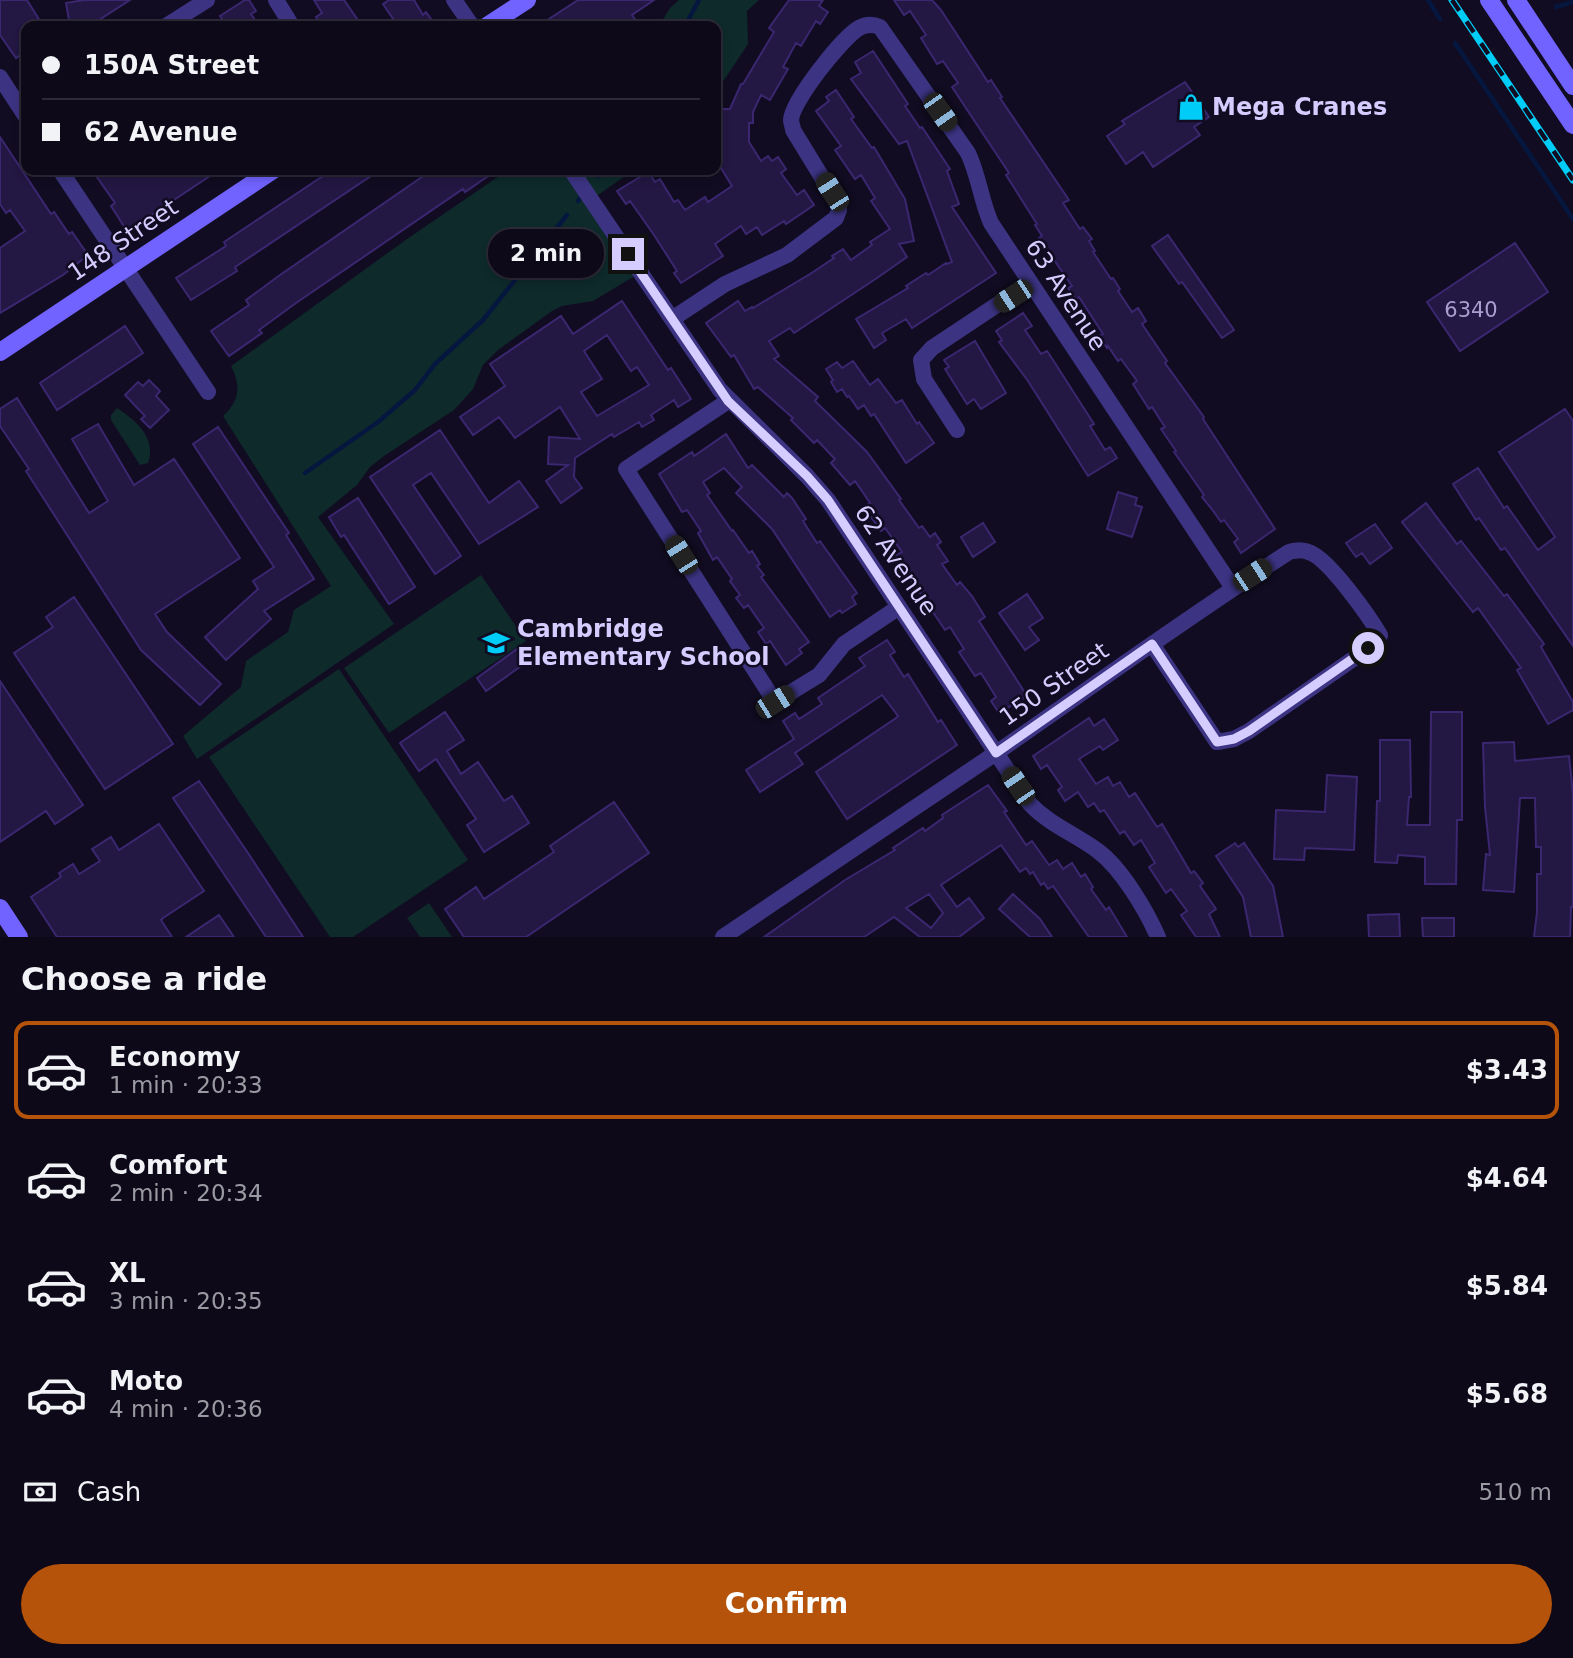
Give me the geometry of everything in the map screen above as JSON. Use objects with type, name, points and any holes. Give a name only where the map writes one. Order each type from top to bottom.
[{"type":"main road","points":[[495,21],[527,0]]},
{"type":"main road","points":[[1489,0],[1572,121]]},
{"type":"main road","points":[[1516,0],[1573,86]]},
{"type":"main road","name":"148 Street","points":[[0,352],[265,175]]},
{"type":"main road","points":[[0,908],[19,937]]},
{"type":"street","points":[[174,21],[207,0]]},
{"type":"street","points":[[276,0],[289,21]]},
{"type":"street","points":[[454,0],[469,21]]},
{"type":"street","name":"63 Avenue","points":[[672,319],[725,284],[787,254],[836,218],[839,210],[832,192],[793,130],[791,120],[800,98],[837,46],[859,28],[874,24],[884,31],[968,153],[991,223],[1233,588]]},
{"type":"street","points":[[0,77],[21,109]]},
{"type":"street","points":[[63,175],[208,392]]},
{"type":"street","name":"62 Avenue","points":[[574,175],[728,401],[789,458],[828,500],[996,753],[1040,814],[1099,852],[1133,892],[1158,937]]},
{"type":"street","points":[[957,430],[924,379],[921,360],[932,348],[1030,283]]},
{"type":"street","points":[[728,401],[626,469],[775,702],[819,675],[844,644],[899,607]]},
{"type":"street","name":"150 Street","points":[[723,937],[996,753],[1152,644],[1233,588],[1289,552],[1300,550],[1319,557],[1371,619],[1380,635],[1368,648],[1249,731],[1234,739],[1217,742],[1152,644]]},
{"type":"green space","points":[[679,0],[759,0],[747,11],[748,44],[721,84],[721,21],[662,21]]},
{"type":"green space","points":[[501,175],[627,175],[595,197],[638,274],[593,301],[562,306],[552,311],[498,350],[483,365],[473,389],[454,410],[370,467],[357,485],[318,517],[394,624],[197,759],[183,736],[241,687],[246,661],[288,632],[294,610],[331,586],[223,416],[233,404],[237,393],[231,366]]},
{"type":"green space","points":[[117,408],[131,418],[147,437],[150,454],[148,463],[140,465],[111,420],[111,415]]},
{"type":"green space","points":[[481,575],[526,641],[389,733],[344,668]]},
{"type":"green space","points":[[339,669],[468,860],[353,937],[330,937],[209,757]]},
{"type":"green space","points":[[429,903],[452,937],[420,937],[407,918]]},
{"type":"building","points":[[0,0],[27,0],[40,21],[21,21],[21,54],[16,58],[0,35]]},
{"type":"building","points":[[84,0],[130,0],[98,21],[69,21],[66,3]]},
{"type":"building","points":[[245,0],[249,0],[256,11],[251,14],[256,21],[224,21],[220,16]]},
{"type":"building","points":[[314,0],[344,0],[359,21],[319,21],[316,17],[322,13]]},
{"type":"building","points":[[389,0],[414,0],[423,15],[426,12],[432,21],[395,21],[383,4]]},
{"type":"building","points":[[578,0],[654,0],[632,15],[636,21],[549,19]]},
{"type":"building","points":[[789,0],[823,0],[819,6],[828,12],[820,24],[816,21],[801,46],[796,43],[783,67],[788,69],[770,100],[761,95],[753,112],[753,123],[749,123],[749,142],[761,161],[768,156],[772,161],[778,157],[786,169],[781,173],[797,195],[804,190],[814,205],[786,224],[784,221],[762,235],[757,227],[746,234],[741,226],[715,244],[723,256],[681,283],[674,273],[677,271],[654,235],[630,201],[626,204],[617,191],[643,175],[650,175],[655,182],[660,179],[674,202],[678,200],[685,210],[705,197],[708,202],[732,186],[721,168],[721,109],[730,109],[741,84],[774,32],[769,28]]},
{"type":"building","points":[[894,0],[932,0],[941,10],[988,82],[991,80],[1002,97],[1000,98],[1069,200],[1063,203],[1080,229],[1083,227],[1092,239],[1089,241],[1095,251],[1093,252],[1111,279],[1113,278],[1120,289],[1118,291],[1132,312],[1138,308],[1146,321],[1142,324],[1167,361],[1165,363],[1204,417],[1275,529],[1241,553],[1234,542],[1238,539],[1202,497],[1204,495],[1174,452],[1176,451],[1161,429],[1165,427],[1133,384],[1137,381],[1121,359],[1118,361],[1108,346],[1107,348],[1099,336],[1103,334],[1079,297],[1076,299],[1068,288],[1072,286],[1039,238],[1042,236],[1035,225],[1037,224],[1006,175],[1009,173],[952,87],[958,83],[943,61],[937,64],[921,38],[926,35],[910,11],[904,15]]},
{"type":"building","points":[[873,51],[908,104],[905,106],[950,169],[947,171],[959,204],[952,207],[996,273],[912,328],[906,319],[882,333],[886,340],[874,348],[856,319],[908,288],[906,286],[926,273],[928,275],[952,262],[907,141],[899,144],[851,79],[861,73],[855,62]]},
{"type":"building","points":[[1185,82],[1209,117],[1194,127],[1200,135],[1153,167],[1143,152],[1126,164],[1107,136],[1125,124],[1122,121]]},
{"type":"building","points":[[836,90],[854,117],[851,119],[872,148],[874,147],[905,199],[914,241],[899,244],[907,257],[877,278],[794,333],[790,328],[769,341],[779,356],[774,359],[818,397],[815,401],[867,452],[919,528],[922,526],[930,537],[935,533],[941,542],[937,545],[948,561],[942,564],[957,585],[960,582],[972,596],[985,617],[979,621],[1027,696],[999,713],[991,701],[996,697],[981,673],[975,676],[959,652],[964,649],[950,627],[945,630],[895,556],[902,552],[885,528],[881,531],[864,507],[870,503],[855,481],[850,485],[831,463],[835,459],[817,440],[814,443],[791,420],[793,418],[758,387],[754,389],[734,355],[731,357],[706,323],[738,301],[745,311],[753,308],[810,274],[843,249],[851,260],[872,245],[870,242],[890,229],[871,201],[875,198],[861,175],[855,179],[835,150],[841,146],[816,111],[829,101],[826,97]]},
{"type":"building","points":[[0,137],[21,169],[21,175],[25,175],[51,214],[54,212],[88,255],[63,275],[0,313],[0,248],[25,231],[10,210],[6,213],[0,204]]},
{"type":"building","points":[[95,175],[211,175],[127,231],[111,206],[115,203]]},
{"type":"building","points":[[324,175],[373,175],[235,267],[237,271],[191,300],[176,278],[226,246],[224,242]]},
{"type":"building","points":[[425,175],[490,175],[465,192],[463,189],[296,303],[259,330],[262,333],[229,356],[211,331],[249,305],[246,300]]},
{"type":"building","points":[[1168,235],[1234,330],[1222,338],[1152,246]]},
{"type":"building","points":[[1515,243],[1548,292],[1460,351],[1427,302]]},
{"type":"building","points":[[622,301],[668,370],[671,368],[691,399],[678,407],[674,400],[651,415],[654,420],[642,427],[639,422],[614,437],[612,434],[575,458],[574,477],[582,488],[561,503],[546,481],[568,465],[548,464],[549,437],[580,439],[560,407],[515,438],[499,417],[473,435],[460,417],[505,386],[490,364],[561,316],[573,334]],"holes":[[[607,335],[631,371],[637,367],[649,385],[597,416],[581,392],[602,379],[584,351]]]},
{"type":"building","points":[[1023,313],[1032,326],[1025,330],[1041,354],[1047,351],[1094,424],[1090,426],[1105,450],[1110,447],[1117,458],[1088,476],[1028,381],[999,342],[1002,340],[996,331]]},
{"type":"building","points":[[125,326],[143,353],[57,410],[40,383]]},
{"type":"building","points":[[975,341],[1006,393],[981,409],[974,399],[967,404],[945,369],[949,367],[944,360]]},
{"type":"building","points":[[853,361],[870,385],[878,379],[896,403],[902,400],[917,424],[919,422],[934,443],[906,463],[874,414],[871,416],[864,405],[858,409],[842,389],[837,392],[831,382],[833,380],[826,369],[837,362],[842,368]]},
{"type":"building","points":[[149,380],[160,391],[156,396],[169,410],[150,428],[141,419],[145,416],[125,395],[138,382],[143,386]]},
{"type":"building","points":[[17,398],[89,513],[108,501],[72,439],[98,424],[134,485],[174,459],[240,558],[155,614],[167,632],[221,684],[200,705],[141,650],[26,471],[29,469],[0,426],[0,409]]},
{"type":"building","points":[[1565,409],[1573,421],[1573,646],[1505,548],[1501,550],[1479,518],[1476,520],[1453,484],[1478,468],[1504,508],[1507,506],[1538,550],[1555,537],[1499,452]]},
{"type":"building","points":[[218,427],[289,533],[286,535],[314,579],[264,611],[271,619],[226,660],[205,637],[258,589],[253,581],[274,567],[193,444]]},
{"type":"building","points":[[440,430],[489,503],[519,481],[538,507],[479,544],[431,473],[413,485],[461,556],[435,574],[370,477]]},
{"type":"building","points":[[726,434],[748,468],[752,465],[784,497],[787,493],[792,498],[817,543],[820,541],[857,593],[852,597],[856,604],[830,617],[772,529],[736,493],[742,487],[724,468],[703,482],[710,493],[707,495],[732,531],[749,553],[752,551],[760,564],[757,566],[764,575],[761,577],[809,642],[799,649],[802,653],[786,665],[770,641],[766,644],[758,632],[764,628],[748,605],[744,608],[736,598],[740,595],[730,581],[732,579],[717,557],[713,560],[698,533],[701,531],[687,510],[682,512],[659,474],[692,452],[694,456]]},
{"type":"building","points":[[1118,492],[1137,498],[1135,505],[1142,507],[1132,537],[1107,529]]},
{"type":"building","points":[[358,498],[415,587],[389,604],[344,535],[341,537],[329,517]]},
{"type":"building","points":[[1426,503],[1457,544],[1461,541],[1504,596],[1507,594],[1544,644],[1541,647],[1573,702],[1573,710],[1548,724],[1517,670],[1521,668],[1478,608],[1473,612],[1402,522]]},
{"type":"building","points":[[983,523],[995,542],[973,557],[961,537]]},
{"type":"building","points":[[1375,524],[1392,548],[1370,564],[1362,553],[1356,557],[1346,543]]},
{"type":"building","points":[[1027,594],[1043,618],[1029,627],[1039,640],[1025,650],[999,613]]},
{"type":"building","points":[[74,597],[173,744],[105,789],[14,653],[53,627],[46,617]]},
{"type":"building","points":[[887,640],[895,652],[890,655],[904,677],[908,674],[938,722],[941,720],[957,745],[847,819],[816,772],[898,716],[882,695],[795,753],[803,764],[760,792],[746,770],[794,739],[783,721],[795,713],[799,719],[822,704],[818,698],[865,666],[859,658]]},
{"type":"building","points":[[521,646],[531,659],[486,691],[477,678]]},
{"type":"building","points":[[0,681],[83,805],[55,824],[46,811],[0,842]]},
{"type":"building","points":[[445,712],[464,740],[447,751],[461,774],[478,762],[504,801],[512,796],[529,823],[484,852],[467,825],[476,819],[436,759],[419,771],[400,743]]},
{"type":"building","points":[[1431,712],[1462,712],[1462,820],[1457,820],[1456,884],[1425,884],[1425,857],[1398,855],[1397,863],[1375,862],[1377,801],[1380,801],[1380,740],[1410,740],[1411,797],[1407,825],[1430,825]]},
{"type":"building","points":[[1089,718],[1094,726],[1104,719],[1118,740],[1103,750],[1100,746],[1079,759],[1096,784],[1108,777],[1113,786],[1120,782],[1129,797],[1135,793],[1157,827],[1162,824],[1191,873],[1194,871],[1203,883],[1200,886],[1216,909],[1209,914],[1220,937],[1196,937],[1181,915],[1187,911],[1171,889],[1166,893],[1149,867],[1155,863],[1141,840],[1134,845],[1124,831],[1120,834],[1104,810],[1100,812],[1094,803],[1088,807],[1078,792],[1065,801],[1058,790],[1062,787],[1047,765],[1041,769],[1033,756]]},
{"type":"building","points":[[1514,742],[1515,761],[1569,756],[1573,794],[1573,907],[1570,937],[1534,937],[1537,874],[1541,874],[1541,847],[1536,847],[1535,798],[1520,798],[1514,892],[1483,890],[1486,854],[1490,855],[1483,743]]},
{"type":"building","points":[[1327,775],[1357,777],[1354,850],[1305,848],[1304,860],[1274,859],[1276,810],[1325,812]]},
{"type":"building","points":[[199,781],[303,937],[266,937],[173,798]]},
{"type":"building","points":[[988,785],[1007,811],[1004,812],[1026,845],[1032,841],[1049,865],[1057,860],[1063,869],[1072,863],[1081,877],[1085,874],[1093,887],[1091,889],[1106,910],[1109,907],[1127,937],[1089,937],[1053,886],[1048,889],[1044,883],[1041,885],[1033,872],[1030,874],[1026,868],[1020,872],[1001,845],[941,885],[957,907],[969,898],[984,918],[959,937],[920,937],[894,917],[864,937],[764,937],[845,880],[895,850],[893,848],[923,828],[925,831],[943,818],[942,815]],"holes":[[[929,894],[943,913],[931,928],[906,908]]]},
{"type":"building","points":[[614,802],[649,853],[526,937],[464,937],[445,909],[476,887],[484,899],[554,852],[550,846]]},
{"type":"building","points":[[159,824],[204,891],[161,920],[172,937],[57,937],[31,897],[61,877],[59,873],[73,864],[79,874],[100,861],[92,849],[111,837],[119,850]]},
{"type":"building","points":[[1235,843],[1238,847],[1244,843],[1273,886],[1283,937],[1251,937],[1243,897],[1216,856]]},
{"type":"building","points":[[1013,894],[1040,919],[1052,937],[1030,937],[999,909]]},
{"type":"building","points":[[1399,914],[1400,937],[1369,937],[1368,915]]},
{"type":"building","points":[[219,915],[234,937],[186,937]]},
{"type":"building","points":[[1422,918],[1454,918],[1454,937],[1423,937]]},
{"type":"waterway","points":[[688,21],[699,0]]},
{"type":"waterway","points":[[1428,0],[1440,19]]},
{"type":"waterway","points":[[1556,7],[1573,2]]},
{"type":"waterway","points":[[1455,43],[1573,219]]},
{"type":"waterway","points":[[305,473],[378,422],[415,390],[435,364],[483,320],[567,215]]},
{"type":"railway","points":[[1452,0],[1573,180]]},
{"type":"place","name":"Mega Cranes","points":[[1191,107]]},
{"type":"place","name":"Cambridge Elementary School","points":[[496,643]]},
{"type":"route","points":[[628,254],[728,401],[780,449],[828,500],[996,753],[1152,644],[1217,742],[1234,739],[1249,731],[1368,648]]}]
